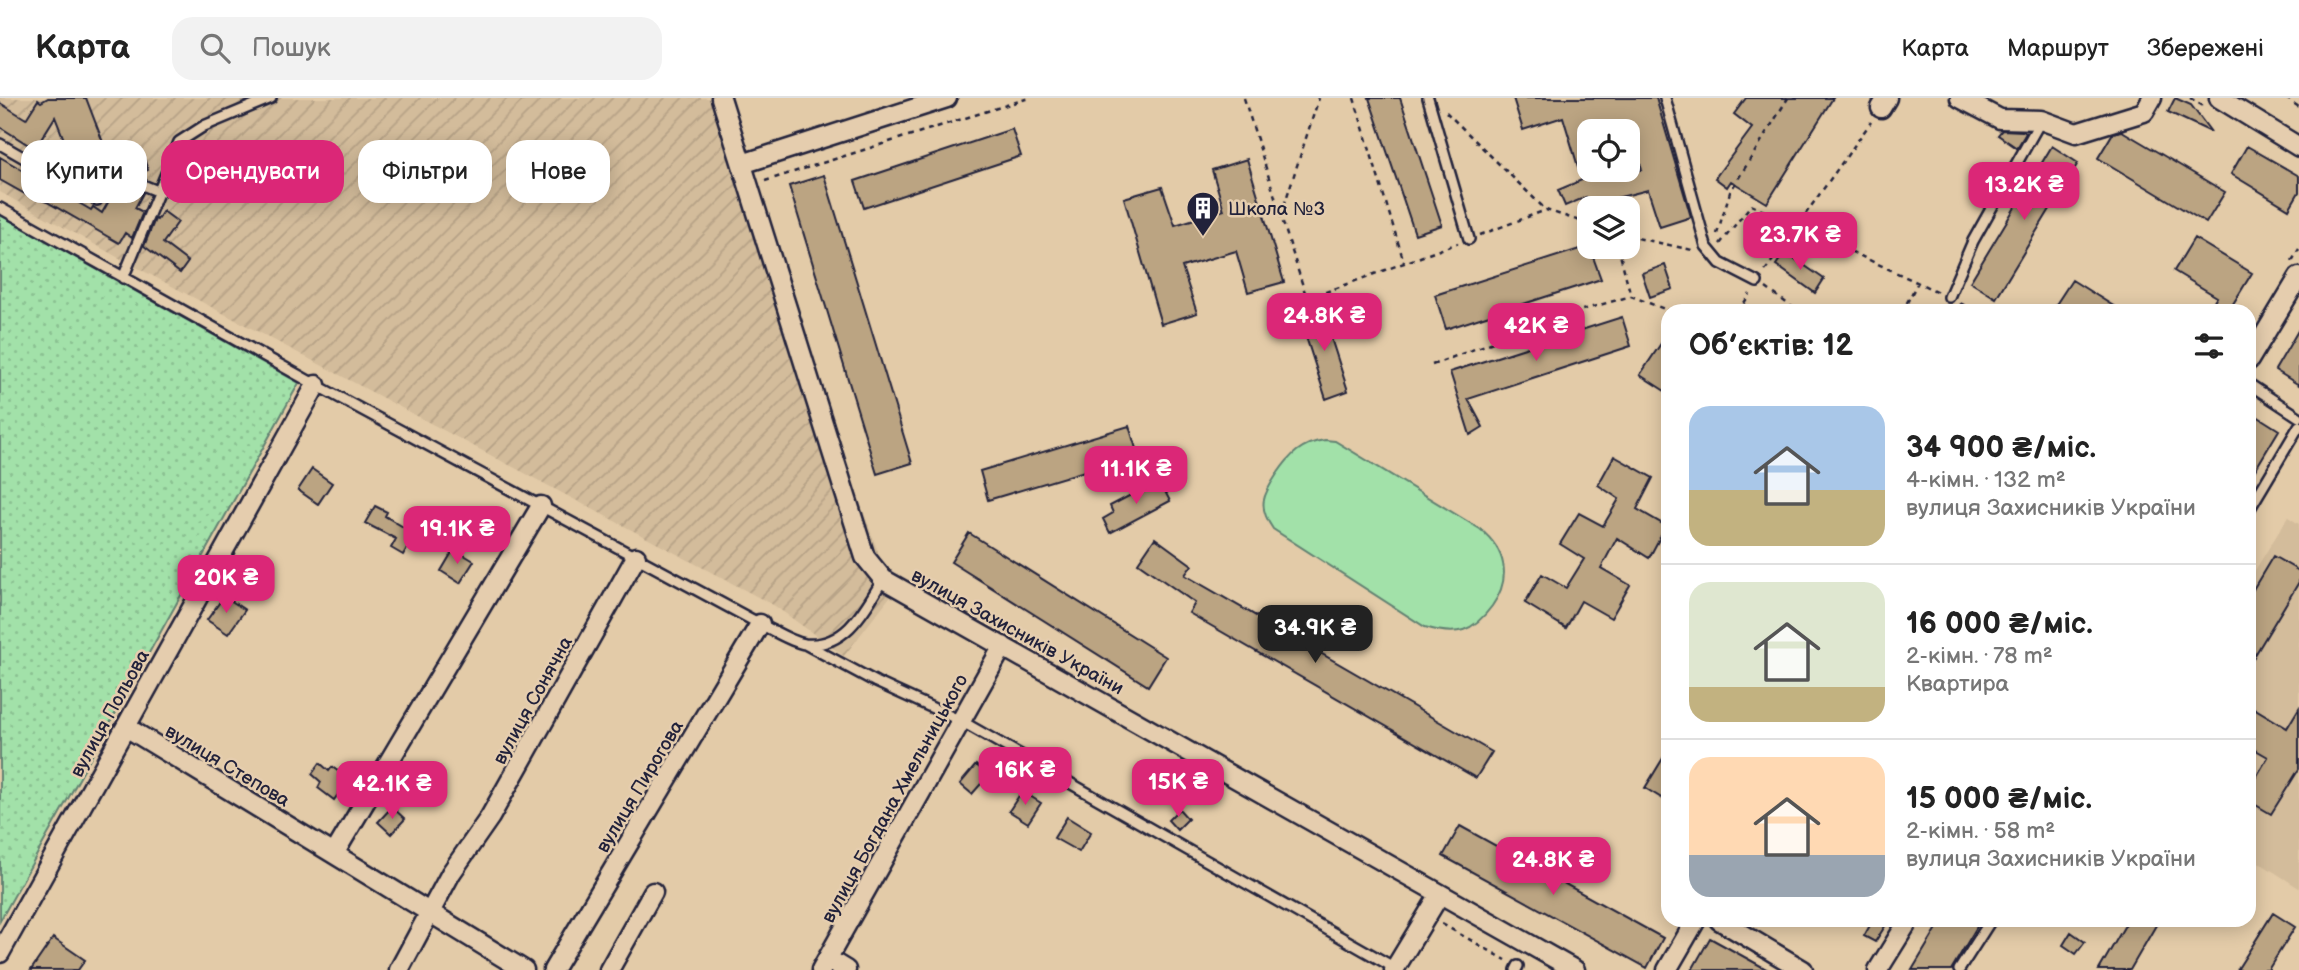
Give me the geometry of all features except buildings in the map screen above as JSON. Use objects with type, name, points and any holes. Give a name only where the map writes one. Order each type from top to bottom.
[{"type":"street","name":"вулиця Захисників України","points":[[721,98],[865,557],[883,579],[1575,970]]},
{"type":"street","points":[[742,164],[947,98]]},
{"type":"street","points":[[1960,98],[2000,119],[2041,120],[2076,133],[2144,111],[2152,98]]},
{"type":"street","points":[[2220,98],[2299,147]]},
{"type":"street","points":[[2256,349],[2299,278]]},
{"type":"street","name":"вулиця Польова","points":[[0,953],[316,385]]},
{"type":"street","points":[[334,854],[541,506]]},
{"type":"street","name":"вулиця Сонячна","points":[[399,970],[451,873],[490,817],[636,557]]},
{"type":"street","name":"вулиця Пирогова","points":[[553,970],[761,624]]},
{"type":"street","name":"вулиця Богдана Хмельницького","points":[[824,965],[1003,646]]},
{"type":"street","name":"вулиця Степова","points":[[126,727],[524,970]]},
{"type":"street","points":[[609,970],[653,891]]},
{"type":"street","points":[[1395,969],[1440,894]]},
{"type":"street","points":[[1667,970],[1692,927]]},
{"type":"street","points":[[1730,927],[1803,970]]},
{"type":"street","points":[[1878,970],[1905,927]]},
{"type":"street","points":[[824,965],[846,970]]},
{"type":"lane","points":[[123,278],[180,142],[204,126],[271,98]]},
{"type":"lane","points":[[1428,98],[1469,239]]},
{"type":"lane","points":[[1665,98],[1703,238],[1711,254],[1720,263],[1757,282]]},
{"type":"lane","points":[[1949,297],[1973,240],[2041,120]]},
{"type":"lane","points":[[0,144],[97,200],[113,173],[160,192]]},
{"type":"lane","points":[[0,208],[316,385],[761,624],[961,721],[1395,969]]},
{"type":"lane","points":[[2256,389],[2299,417]]},
{"type":"lane","points":[[2256,498],[2299,426]]},
{"type":"lane","points":[[804,644],[829,642],[856,624],[883,579]]},
{"type":"lane","points":[[1959,970],[1987,927]]},
{"type":"path","points":[[749,186],[1029,98]]},
{"type":"path","points":[[1244,98],[1307,299],[1546,210]]},
{"type":"path","points":[[1280,215],[1319,98]]},
{"type":"path","points":[[1354,98],[1405,263]]},
{"type":"path","points":[[1711,254],[1730,192],[1788,98]]},
{"type":"path","points":[[2286,98],[2299,107]]},
{"type":"path","points":[[1743,304],[1884,103]]},
{"type":"path","points":[[1442,107],[1546,210],[1577,220]]},
{"type":"path","points":[[1711,254],[1751,205],[1962,304]]},
{"type":"path","points":[[1640,239],[1711,254]]},
{"type":"path","points":[[1621,259],[1630,296]]},
{"type":"path","points":[[1757,282],[1787,304]]},
{"type":"path","points":[[1906,304],[1918,282]]},
{"type":"path","points":[[1432,365],[1565,315],[1630,296],[1661,308]]},
{"type":"path","points":[[1427,915],[1517,968]]},
{"type":"shaded area","points":[[0,98],[713,98],[893,593],[844,656],[775,606],[119,258],[0,192]]},
{"type":"shaded area","points":[[2288,517],[2299,524],[2299,888],[2256,860],[2256,569]]},
{"type":"green space","points":[[0,215],[299,383],[0,921]]},
{"type":"green space","points":[[1325,440],[1335,441],[1489,537],[1500,555],[1504,575],[1498,596],[1478,622],[1455,632],[1425,627],[1273,529],[1264,507],[1265,495],[1272,481],[1297,451],[1309,444]]},
{"type":"place","name":"Школа №3","points":[[1203,238]]}]
